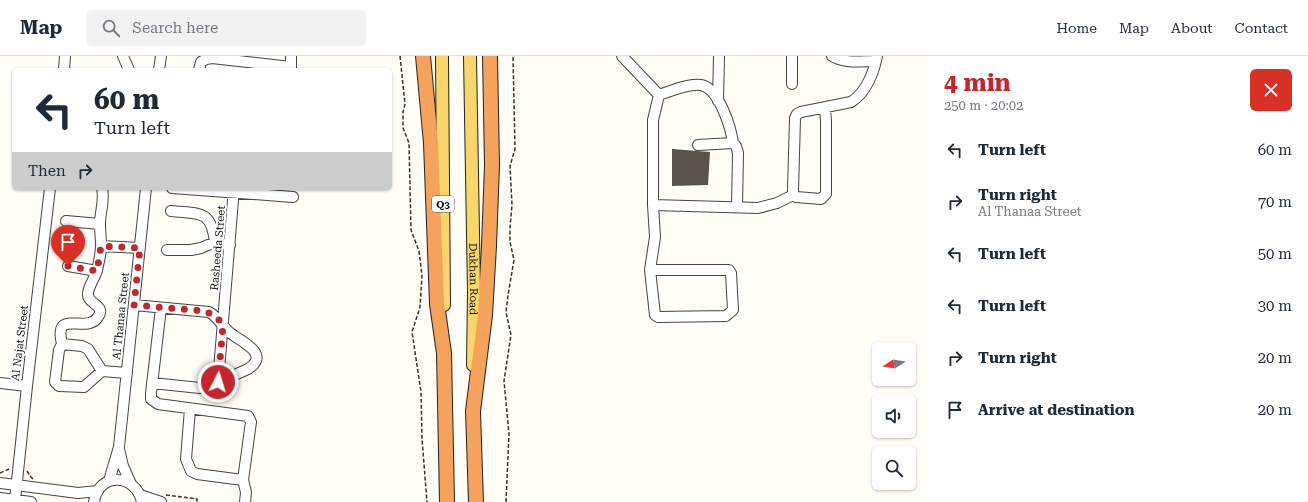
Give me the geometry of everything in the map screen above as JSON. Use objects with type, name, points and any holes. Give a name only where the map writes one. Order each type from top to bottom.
[{"type":"highway","points":[[423,56],[431,143],[437,304],[444,353]]},
{"type":"highway","points":[[473,411],[485,315],[489,246],[492,165],[490,56]]},
{"type":"highway","name":"Q3","points":[[444,353],[447,502]]},
{"type":"highway","name":"Dukhan Road","points":[[473,411],[476,502]]},
{"type":"main road","name":"Q3","points":[[442,56],[444,353]]},
{"type":"main road","name":"Dukhan Road","points":[[470,56],[474,292],[473,411]]},
{"type":"main road","points":[[485,56],[486,79],[491,105]]},
{"type":"street","points":[[64,68],[65,56]]},
{"type":"street","points":[[123,56],[129,68]]},
{"type":"street","points":[[159,68],[160,56]]},
{"type":"street","points":[[199,63],[206,59],[212,58],[246,59],[291,68],[291,56]]},
{"type":"street","points":[[622,56],[659,95]]},
{"type":"street","points":[[718,101],[719,56]]},
{"type":"street","points":[[792,56],[792,84]]},
{"type":"street","points":[[793,195],[795,118],[797,114],[851,102],[856,99],[861,94],[874,68],[876,59],[846,61],[832,56]]},
{"type":"street","points":[[659,95],[676,88],[701,85],[707,87],[718,101],[729,123],[733,143],[736,146],[738,153],[737,207]]},
{"type":"street","points":[[650,270],[729,270],[731,273],[733,310],[726,316],[658,317],[655,315],[650,270],[655,237],[652,120],[659,95]]},
{"type":"street","points":[[653,205],[758,208],[777,203],[793,195],[796,197],[821,199],[826,194],[825,108]]},
{"type":"street","points":[[698,145],[733,143]]},
{"type":"street","name":"Al Najat Street","points":[[16,500],[27,386],[50,190]]},
{"type":"street","points":[[102,190],[103,197],[100,224],[101,246],[97,271],[88,294],[89,299],[99,306],[100,312],[98,318],[89,324],[66,323],[63,325],[60,334],[62,344],[59,350],[55,382],[59,386],[84,387],[102,371],[126,373]]},
{"type":"street","name":"Al Thanaa Street","points":[[109,481],[119,447],[146,190]]},
{"type":"street","points":[[214,190],[293,197]]},
{"type":"street","name":"Rasheeda Street","points":[[218,382],[235,191]]},
{"type":"street","points":[[171,211],[204,215],[209,220],[214,230],[215,242]]},
{"type":"street","points":[[66,221],[100,224]]},
{"type":"street","points":[[167,250],[191,250],[201,248],[215,242],[230,244]]},
{"type":"street","points":[[101,246],[140,248]]},
{"type":"street","points":[[68,266],[97,271]]},
{"type":"street","points":[[134,305],[209,312],[217,317],[232,335],[252,348],[256,357],[254,364],[248,370],[205,387],[195,388],[152,383]]},
{"type":"street","points":[[161,308],[151,396],[155,403],[190,409],[244,415],[250,419],[251,422],[243,480],[246,492],[246,502]]},
{"type":"street","points":[[62,344],[82,346],[88,349],[102,371]]},
{"type":"street","points":[[0,383],[27,386]]},
{"type":"street","points":[[190,409],[186,459],[187,465],[191,471],[196,474],[243,480]]},
{"type":"street","name":"Al Thanaa Street","points":[[119,447],[123,466],[131,484],[137,489],[141,498]]},
{"type":"street","points":[[94,502],[102,485],[109,481],[124,480],[131,484]]},
{"type":"street","points":[[0,482],[78,493],[98,491]]},
{"type":"street","points":[[0,498],[31,502]]},
{"type":"street","points":[[141,498],[161,498]]},
{"type":"path","points":[[400,56],[405,104],[403,112],[403,128],[409,143],[411,230],[419,251],[422,276],[420,307],[412,332],[421,392],[422,439],[427,502]]},
{"type":"path","points":[[506,502],[508,434],[504,381],[511,335],[506,312],[514,260],[510,242],[512,205],[510,166],[515,149],[512,56]]},
{"type":"path","points":[[0,472],[9,469],[13,463],[19,462],[26,464],[30,476],[36,480]]},
{"type":"path","points":[[161,498],[197,499],[197,502]]},
{"type":"building","points":[[672,149],[710,152],[708,185],[672,186]]},
{"type":"route","points":[[68,266],[97,271],[101,246],[140,248],[134,305],[205,311],[217,317],[223,326],[218,382]]}]
